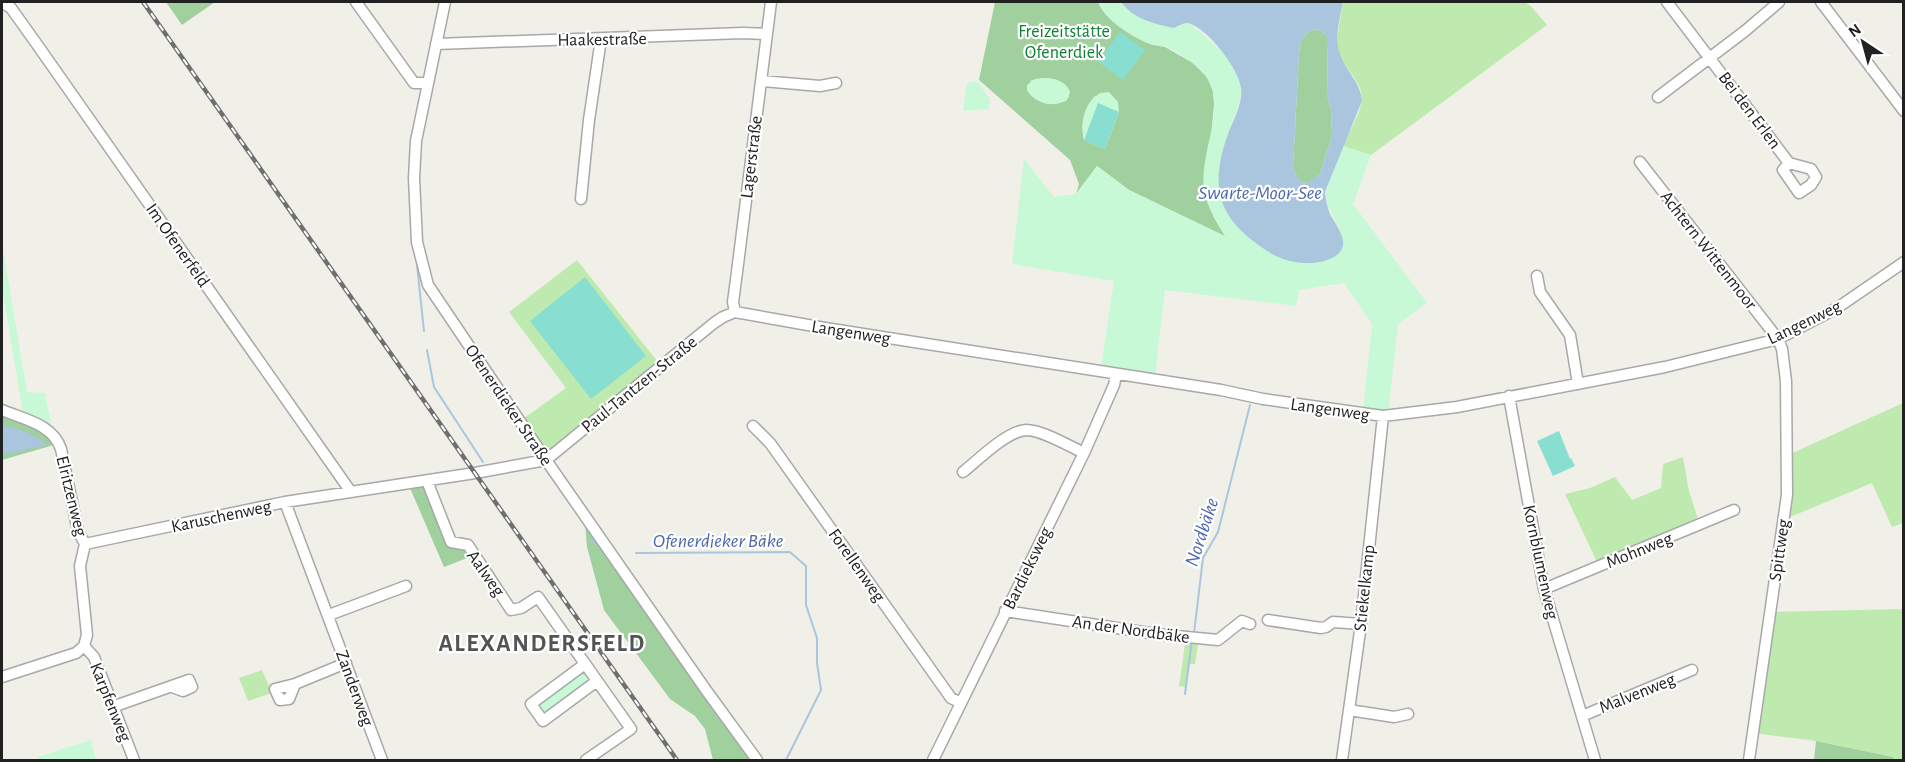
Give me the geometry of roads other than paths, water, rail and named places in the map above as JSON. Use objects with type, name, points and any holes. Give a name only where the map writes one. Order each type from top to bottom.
[{"type":"street","points":[[356,2],[414,83],[428,83]]},
{"type":"street","name":"Ofenerdieker Straße","points":[[445,2],[416,141],[414,178],[417,242],[428,285],[546,460],[757,760]]},
{"type":"street","name":"Lagerstraße","points":[[735,312],[737,272],[771,2]]},
{"type":"street","name":"Bei den Erlen","points":[[1667,2],[1790,163]]},
{"type":"street","points":[[1658,98],[1779,2]]},
{"type":"street","points":[[1821,2],[1904,111]]},
{"type":"street","name":"Im Ofenerfeld","points":[[7,4],[351,492]]},
{"type":"street","name":"Haakestraße","points":[[436,44],[767,34]]},
{"type":"street","points":[[581,199],[589,120],[601,39]]},
{"type":"street","points":[[761,81],[820,86],[836,82]]},
{"type":"street","name":"Achtern Wittenmoor","points":[[1640,162],[1778,339]]},
{"type":"street","name":"Langenweg","points":[[735,312],[1221,390],[1263,399],[1383,416],[1430,411],[1578,384],[1697,360],[1778,339],[1837,308],[1904,262]]},
{"type":"street","points":[[1536,276],[1540,292],[1570,335],[1578,384]]},
{"type":"street","name":"Paul-Tantzen-Straße","points":[[546,460],[714,323],[723,316],[735,312]]},
{"type":"street","name":"Spittweg","points":[[1749,760],[1787,495],[1786,381],[1782,349],[1778,339]]},
{"type":"street","name":"Bardieksweg","points":[[933,760],[1084,453],[1114,385],[1116,374]]},
{"type":"street","name":"Kornblumenweg","points":[[1509,396],[1544,589],[1595,760]]},
{"type":"street","name":"Elritzenweg","points":[[2,410],[44,428],[59,442],[78,531],[85,544]]},
{"type":"street","name":"Stiekelkamp","points":[[1342,760],[1383,416]]},
{"type":"street","name":"Forellenweg","points":[[753,426],[770,442],[951,698],[961,703]]},
{"type":"street","points":[[963,472],[1010,435],[1026,430],[1042,434],[1084,453]]},
{"type":"street","name":"Karuschenweg","points":[[85,544],[285,502],[427,481],[546,460]]},
{"type":"street","name":"Aalweg","points":[[427,481],[451,542],[468,545],[511,610],[521,608],[538,597],[585,664]]},
{"type":"street","name":"Zanderweg","points":[[285,502],[382,760]]},
{"type":"street","name":"Mohnweg","points":[[1544,589],[1734,510]]},
{"type":"street","points":[[2,677],[76,653],[84,645],[87,635],[80,566],[85,544]]},
{"type":"street","points":[[329,615],[406,586]]},
{"type":"street","name":"An der Nordbäke","points":[[1005,611],[1156,634],[1218,640],[1242,621],[1250,624]]},
{"type":"street","points":[[1268,620],[1321,628],[1333,622],[1360,624]]},
{"type":"street","name":"Karpfenweg","points":[[84,645],[94,657],[115,706],[134,760]]},
{"type":"street","points":[[295,684],[346,663]]},
{"type":"street","points":[[586,760],[631,729],[585,664],[531,704],[543,721],[597,681]]},
{"type":"street","name":"Malvenweg","points":[[1582,716],[1692,670]]},
{"type":"street","points":[[115,706],[172,687]]},
{"type":"street","points":[[1349,710],[1394,717],[1408,714]]},
{"type":"water","name":"Swarte-Moor-See","points":[[1121,2],[1343,2],[1338,28],[1338,48],[1359,88],[1362,101],[1325,192],[1329,211],[1342,237],[1343,248],[1340,253],[1319,262],[1295,262],[1272,254],[1240,229],[1222,203],[1219,188],[1222,152],[1241,99],[1241,88],[1235,71],[1222,51],[1198,28],[1187,23],[1174,28],[1159,25],[1138,17]],"holes":[[[1316,29],[1324,33],[1328,40],[1327,94],[1331,110],[1332,136],[1320,174],[1307,183],[1300,182],[1293,169],[1299,53],[1301,41],[1308,32]]]},
{"type":"water","points":[[2,425],[31,434],[47,445],[2,455]]},
{"type":"waterway","name":"Ofenerdieker Bäke","points":[[417,265],[424,331]]},
{"type":"waterway","name":"Ofenerdieker Bäke","points":[[427,350],[434,387],[483,462]]},
{"type":"waterway","name":"Nordbäke","points":[[1194,633],[1203,558],[1218,532],[1250,405]]},
{"type":"waterway","name":"Ofenerdieker Bäke","points":[[590,541],[599,544]]},
{"type":"waterway","name":"Ofenerdieker Bäke","points":[[636,553],[790,552],[806,566],[806,605],[817,638],[817,663],[821,690],[786,760]]},
{"type":"waterway","name":"Nordbäke","points":[[1185,694],[1192,640]]},
{"type":"railway","points":[[143,2],[677,760]]},
{"type":"district","name":"ALEXANDERSFELD","points":[[542,643]]},
{"type":"park label","name":"Freizeitstätte Ofenerdiek","points":[[1064,42]]}]
